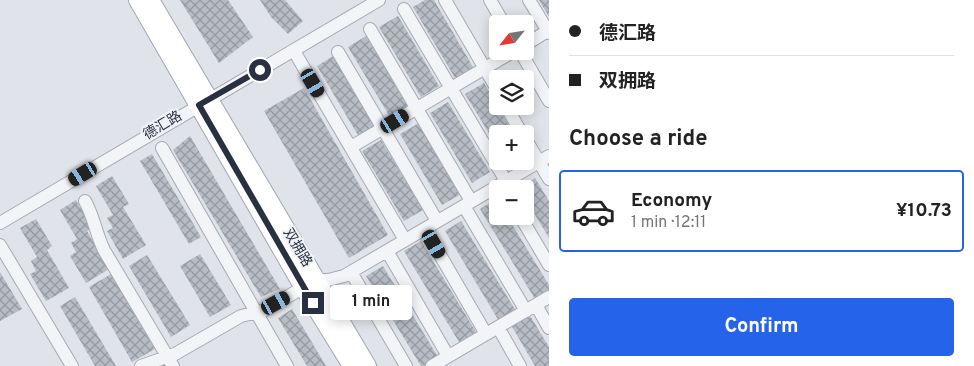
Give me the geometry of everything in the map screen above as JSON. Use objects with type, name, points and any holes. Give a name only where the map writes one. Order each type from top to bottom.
[{"type":"main road","name":"双拥路","points":[[137,0],[204,102]]},
{"type":"main road","name":"双拥路","points":[[151,0],[204,102],[310,284],[351,366]]},
{"type":"main road","name":"双拥路","points":[[310,284],[368,366]]},
{"type":"street","name":"德汇路","points":[[2,217],[379,0]]},
{"type":"street","points":[[445,0],[489,76]]},
{"type":"street","points":[[490,0],[499,15]]},
{"type":"street","points":[[529,0],[549,32],[534,40]]},
{"type":"street","points":[[404,9],[451,88],[500,180]]},
{"type":"street","points":[[370,29],[418,108],[468,204],[531,308],[549,328]]},
{"type":"street","points":[[294,50],[405,240]]},
{"type":"street","points":[[338,52],[437,222]]},
{"type":"street","points":[[351,147],[498,60]]},
{"type":"street","points":[[525,60],[549,101]]},
{"type":"street","points":[[162,148],[257,312],[277,360],[287,366]]},
{"type":"street","points":[[534,148],[544,159],[549,179]]},
{"type":"street","points":[[511,180],[544,159]]},
{"type":"street","points":[[170,361],[174,354],[241,316],[263,310],[310,284],[338,278],[351,272],[489,193]]},
{"type":"street","points":[[85,201],[93,218],[96,235],[170,361]]},
{"type":"street","points":[[525,225],[549,265]]},
{"type":"street","points":[[425,229],[486,334]]},
{"type":"street","points":[[0,245],[72,366]]},
{"type":"street","points":[[387,251],[448,356]]},
{"type":"street","points":[[351,272],[406,366]]},
{"type":"street","points":[[432,366],[549,297]]},
{"type":"street","points":[[498,327],[520,366]]},
{"type":"street","points":[[141,366],[170,361]]},
{"type":"building","points":[[180,0],[228,0],[253,37],[219,63]]},
{"type":"building","points":[[260,0],[285,0],[303,21],[288,34],[271,17]]},
{"type":"building","points":[[425,0],[434,0],[473,67],[455,78],[413,7]]},
{"type":"building","points":[[539,0],[549,0],[549,17]]},
{"type":"building","points":[[398,16],[439,86],[421,97],[379,27]]},
{"type":"building","points":[[366,36],[408,106],[390,117],[348,47]]},
{"type":"building","points":[[335,55],[377,125],[359,137],[317,66]]},
{"type":"building","points":[[484,83],[489,92],[489,115],[503,115],[509,125],[489,125],[489,133],[465,94]]},
{"type":"building","points":[[304,88],[388,235],[349,258],[264,111]]},
{"type":"building","points":[[448,102],[490,172],[472,183],[430,113]]},
{"type":"building","points":[[419,123],[461,194],[442,205],[400,134]]},
{"type":"building","points":[[190,136],[280,289],[261,297],[173,150]]},
{"type":"building","points":[[381,140],[423,210],[404,221],[362,151]]},
{"type":"building","points":[[152,154],[201,237],[189,244],[140,161]]},
{"type":"building","points":[[112,176],[129,204],[123,207],[146,245],[123,259],[107,231],[113,228],[107,218],[113,215],[96,186]]},
{"type":"building","points":[[535,178],[549,201],[549,238],[534,213],[534,180],[532,180]]},
{"type":"building","points":[[76,200],[92,228],[87,231],[109,269],[86,283],[70,256],[76,252],[71,243],[77,239],[60,210]]},
{"type":"building","points":[[489,203],[489,224],[480,209]]},
{"type":"building","points":[[36,219],[52,246],[47,250],[69,288],[46,301],[30,274],[36,271],[31,261],[37,257],[20,228]]},
{"type":"building","points":[[461,221],[516,311],[499,321],[445,231]]},
{"type":"building","points":[[490,225],[512,225],[549,285],[549,291],[535,299]]},
{"type":"building","points":[[421,241],[476,332],[459,342],[404,251]]},
{"type":"building","points":[[200,254],[231,305],[210,317],[180,266]]},
{"type":"building","points":[[147,255],[190,325],[171,337],[129,266]]},
{"type":"building","points":[[383,266],[438,357],[423,366],[421,366],[366,276]]},
{"type":"building","points":[[0,272],[22,309],[0,321]]},
{"type":"building","points":[[111,274],[155,349],[132,362],[89,287]]},
{"type":"building","points":[[75,297],[116,366],[95,366],[60,306]]},
{"type":"building","points":[[292,309],[326,366],[307,366],[278,318]]},
{"type":"building","points":[[529,314],[549,347],[549,366],[535,366],[511,325]]},
{"type":"route","points":[[260,70],[199,105],[313,303]]}]
